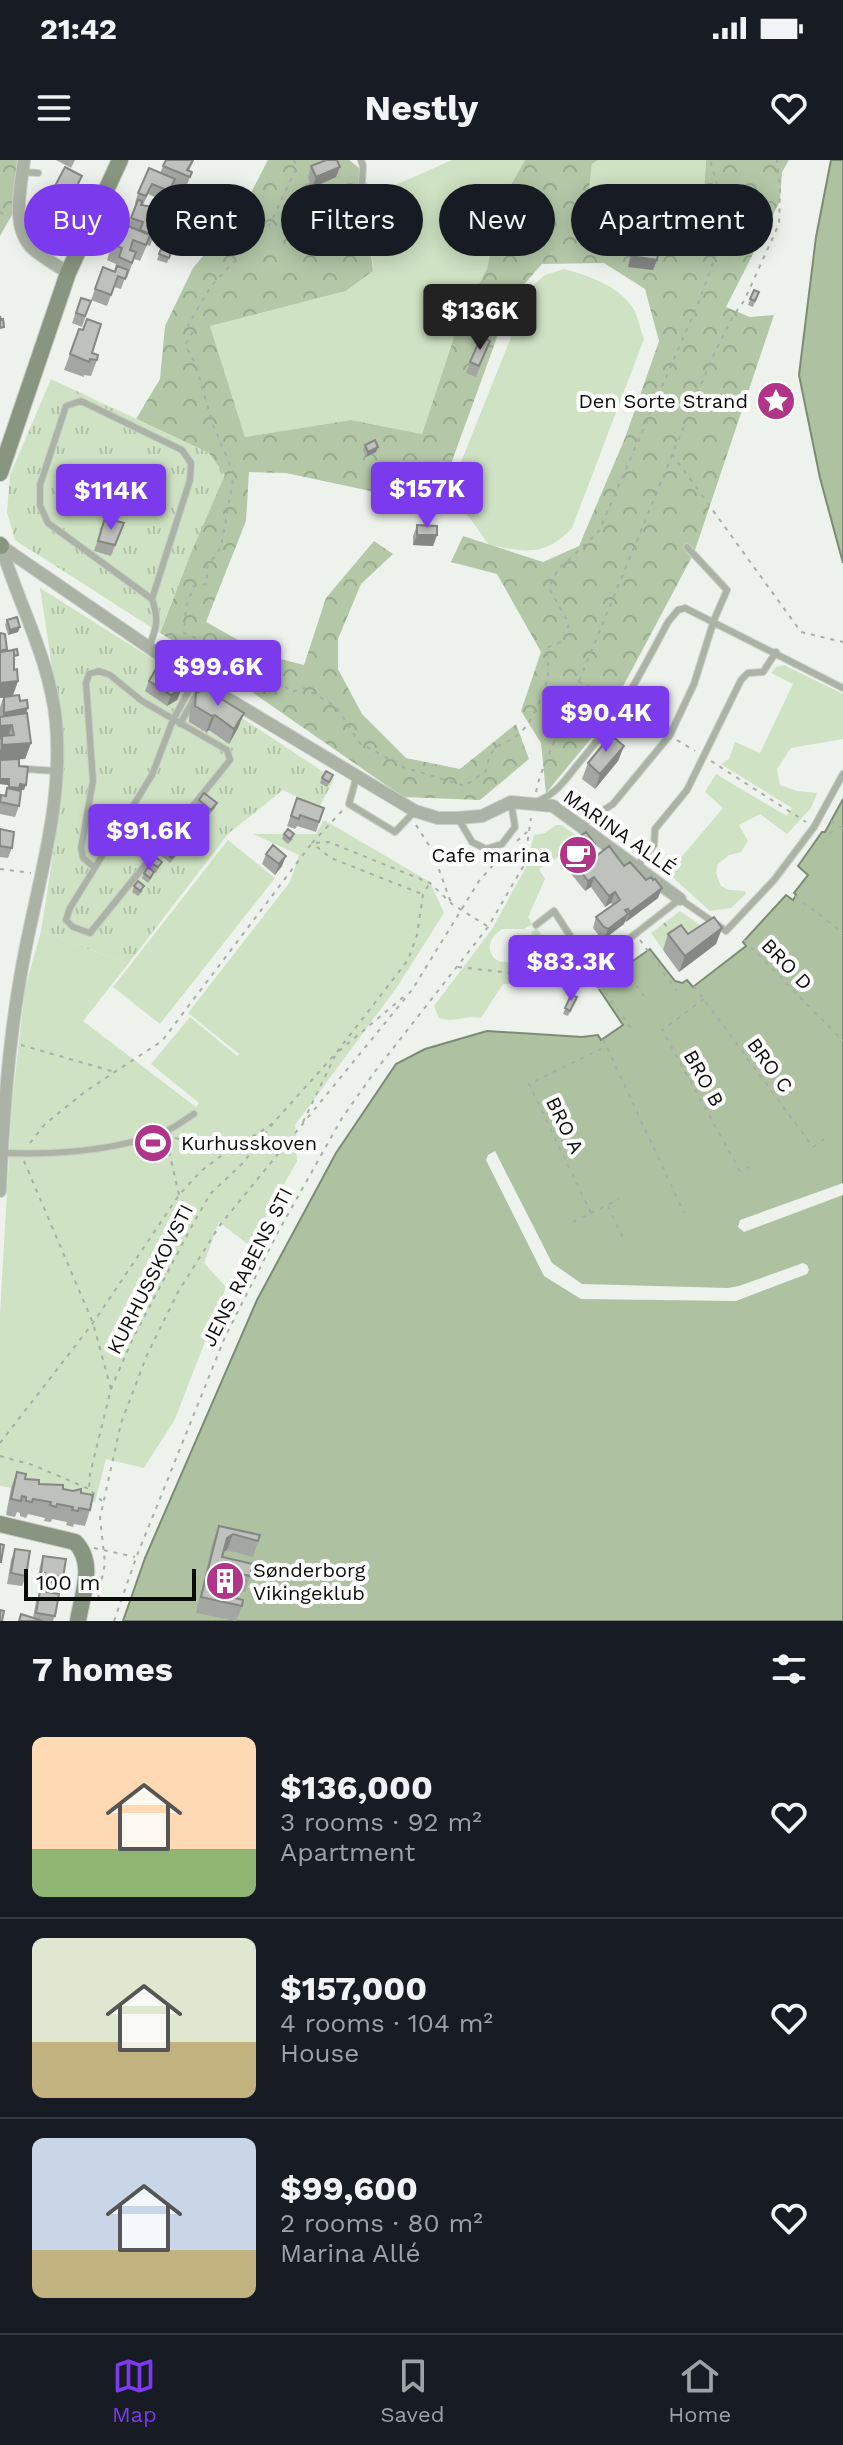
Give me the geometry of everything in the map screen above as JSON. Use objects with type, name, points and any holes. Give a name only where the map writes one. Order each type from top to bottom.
[{"type":"street","points":[[0,473],[68,273],[120,160]]},
{"type":"street","points":[[23,166],[19,217],[22,233],[32,247],[68,273]]},
{"type":"street","points":[[0,545],[36,640],[49,682],[56,721],[51,826],[20,975],[11,1043],[0,1191]]},
{"type":"street","name":"MARINA ALLÉ","points":[[0,545],[148,648],[357,775],[413,814],[458,818],[482,816],[511,802],[553,806],[680,899]]},
{"type":"street","points":[[0,1524],[75,1542],[84,1551],[87,1569],[78,1621]]},
{"type":"lane","points":[[361,160],[362,184]]},
{"type":"lane","points":[[23,166],[38,173]]},
{"type":"lane","points":[[148,648],[157,628],[152,599],[190,480],[191,463],[182,450],[81,401],[66,406],[40,485],[40,505],[48,523],[152,599]]},
{"type":"lane","points":[[581,825],[613,804],[670,735],[694,684],[727,590],[687,547]]},
{"type":"lane","name":"MARINA ALLÉ","points":[[534,802],[551,796],[604,734],[624,705],[668,622],[678,610],[685,608],[714,620],[843,688]]},
{"type":"lane","points":[[637,866],[654,845],[655,829],[687,790],[741,680],[748,673],[763,672],[776,652]]},
{"type":"lane","points":[[94,867],[83,858],[81,848],[93,781],[86,683],[89,674],[99,671],[110,675],[142,701],[176,722],[227,750],[230,760],[90,933],[73,927],[66,920],[94,867],[152,775],[176,722],[199,681]]},
{"type":"lane","points":[[25,769],[56,771]]},
{"type":"lane","name":"MARINA ALLÉ","points":[[575,981],[680,899],[726,931],[774,880],[814,827],[843,774]]},
{"type":"lane","points":[[357,775],[349,804],[395,832],[413,814]]},
{"type":"lane","points":[[458,818],[472,842],[486,849],[502,844],[515,827],[511,802]]},
{"type":"lane","points":[[536,925],[554,911],[599,985]]},
{"type":"lane","points":[[2,1153],[81,1151],[124,1144],[165,1132],[194,1114]]},
{"type":"path","points":[[294,160],[297,167],[270,224],[211,286],[188,325],[193,332],[185,345],[195,363],[213,425],[234,474],[221,547],[207,567],[207,584],[194,586],[186,607],[184,633],[211,644],[236,664],[264,666],[291,692],[305,688],[335,706],[360,743],[403,767],[465,786],[486,771],[489,754],[521,732],[532,717],[548,677],[546,648],[563,641],[569,624],[549,588],[557,571],[599,531],[698,304],[725,230],[716,221],[723,205],[710,160]]},
{"type":"path","points":[[534,802],[545,762],[712,358],[744,301],[779,224],[777,160]]},
{"type":"path","points":[[672,454],[801,632],[843,642]]},
{"type":"path","points":[[111,1389],[93,1323],[21,1154],[45,1124],[86,1091],[162,1041],[312,843],[349,804]]},
{"type":"path","points":[[413,814],[432,850],[452,904]]},
{"type":"path","points":[[831,821],[843,829]]},
{"type":"path","points":[[830,834],[836,825]]},
{"type":"path","name":"JENS RABENS STI","points":[[114,1621],[136,1558],[225,1337],[278,1232],[342,1118],[488,927],[524,865],[528,831],[492,864],[461,909]]},
{"type":"path","points":[[312,843],[329,842],[430,883],[452,904],[488,927]]},
{"type":"path","points":[[312,843],[331,858],[423,895],[430,883]]},
{"type":"path","points":[[0,869],[42,874]]},
{"type":"path","name":"KURHUSSKOVSTI","points":[[89,1489],[111,1389],[139,1326],[193,1224],[210,1194],[242,1164],[275,1121],[336,1053],[408,960],[417,935],[423,895]]},
{"type":"path","points":[[795,896],[843,933]]},
{"type":"path","points":[[136,1558],[104,1550],[100,1531],[102,1501],[121,1423],[147,1355],[178,1292],[220,1225],[412,990],[461,909]]},
{"type":"path","points":[[658,916],[676,940]]},
{"type":"path","points":[[635,934],[677,991]]},
{"type":"path","name":"BRO D","points":[[744,940],[843,1041]]},
{"type":"path","points":[[456,966],[575,981]]},
{"type":"path","points":[[624,968],[644,996]]},
{"type":"path","points":[[599,985],[631,1028]]},
{"type":"path","name":"BRO C","points":[[694,986],[813,1147],[827,1137]]},
{"type":"path","points":[[300,1127],[336,1053],[412,990]]},
{"type":"path","name":"BRO B","points":[[704,999],[662,1030],[740,1171],[755,1164]]},
{"type":"path","points":[[603,1039],[684,1213]]},
{"type":"path","points":[[11,1043],[116,1072]]},
{"type":"path","name":"BRO A","points":[[591,1213],[529,1084],[607,1046]]},
{"type":"path","points":[[0,1443],[93,1323],[179,1195],[201,1171],[275,1121]]},
{"type":"path","points":[[165,1132],[175,1138],[233,1147]]},
{"type":"path","points":[[165,1132],[179,1195],[193,1224]]},
{"type":"path","points":[[573,1222],[619,1199]]},
{"type":"path","points":[[607,1205],[623,1238]]},
{"type":"path","points":[[0,1456],[33,1465],[89,1489],[102,1501]]},
{"type":"green space","points":[[0,160],[19,160],[12,215],[0,236]]},
{"type":"green space","points":[[268,160],[349,160],[358,167],[367,184],[281,184],[281,256],[371,256],[373,271],[346,291],[210,326],[245,437],[351,420],[422,434],[460,319],[487,269],[490,256],[555,256],[555,184],[511,184],[525,160],[598,160],[592,164],[590,184],[571,184],[571,256],[752,256],[726,307],[750,317],[774,315],[694,553],[603,724],[546,793],[541,743],[521,711],[541,652],[497,574],[451,562],[463,536],[543,562],[579,546],[625,438],[659,341],[645,289],[604,263],[542,264],[511,299],[436,505],[286,473],[249,472],[246,521],[206,622],[265,655],[304,665],[326,598],[374,541],[393,554],[361,584],[338,639],[338,669],[362,714],[406,758],[460,769],[516,724],[529,759],[480,800],[403,797],[229,676],[160,633],[188,560],[209,453],[136,419],[160,379],[165,326],[193,268],[203,256],[265,256],[265,184],[256,184]]},
{"type":"green space","points":[[452,160],[525,160],[511,184],[439,184],[439,256],[490,256],[487,269],[460,319],[422,434],[351,420],[245,437],[210,326],[346,291],[373,271],[372,256],[423,256],[423,184],[398,184]]},
{"type":"green space","points":[[598,160],[706,160],[705,184],[589,184],[592,164]]},
{"type":"green space","points":[[706,160],[789,160],[782,172],[780,201],[773,215],[773,184],[705,184]]},
{"type":"green space","points":[[564,269],[592,278],[620,293],[635,311],[644,339],[572,528],[553,544],[534,550],[489,545],[459,503],[455,477],[531,287],[545,275]]},
{"type":"green space","points":[[51,379],[209,453],[225,475],[160,633],[15,540],[7,512],[10,475]]},
{"type":"green space","points":[[40,588],[334,779],[319,808],[283,790],[229,833],[128,964],[41,931],[55,842],[64,747]]},
{"type":"green space","points":[[784,665],[843,694],[843,739],[791,748],[777,769],[780,785],[817,793],[811,808],[787,834],[760,814],[739,825],[748,841],[741,852],[729,855],[718,864],[716,873],[721,886],[745,891],[746,894],[731,908],[710,911],[671,876],[673,867],[723,808],[705,792],[716,774],[787,816],[792,808],[721,764],[729,759],[735,742],[760,753],[793,684],[771,673],[776,667]]},
{"type":"green space","name":"Kurhusskoven","points":[[324,820],[430,882],[444,913],[397,987],[295,1125],[297,1161],[250,1246],[219,1222],[204,1263],[226,1287],[175,1419],[144,1468],[106,1459],[95,1502],[0,1486],[0,1315],[12,1104],[25,988],[41,931],[128,964],[83,1021],[196,1107],[199,1103],[151,1064],[190,1017],[237,1056],[239,1054],[188,1013],[290,882],[299,855],[253,834],[316,834]]},
{"type":"green space","points":[[556,825],[580,838],[578,845],[539,869],[545,879],[528,917],[533,924],[524,929],[502,929],[491,940],[490,949],[498,961],[521,959],[533,950],[531,932],[537,928],[566,972],[576,975],[565,987],[503,984],[481,1018],[439,1018],[434,1006],[492,929],[526,867],[534,835],[545,833]]},
{"type":"green space","points":[[228,840],[275,878],[160,1024],[113,987]]},
{"type":"green space","points":[[680,911],[705,929],[680,937],[663,950],[651,933]]},
{"type":"shaded area","points":[[831,160],[843,160],[843,563],[820,478],[799,375],[816,237]]},
{"type":"shaded area","points":[[843,799],[843,1621],[123,1621],[145,1558],[257,1300],[336,1153],[396,1064],[425,1049],[487,1031],[582,1037],[598,1035],[601,1040],[623,1025],[597,986],[650,949],[675,981],[682,983],[687,980],[693,987],[746,946],[743,942],[786,895],[793,900],[794,893],[808,875],[798,866],[825,832]]},
{"type":"pier","points":[[495,1151],[552,1263],[582,1284],[728,1288],[803,1263],[809,1270],[807,1274],[736,1301],[581,1299],[544,1276],[486,1160]]},
{"type":"pier","points":[[843,1183],[843,1195],[744,1232],[738,1227],[740,1220]]},
{"type":"building","points":[[166,160],[193,160],[187,170],[192,172],[190,177],[163,166]]},
{"type":"building","points":[[326,160],[337,160],[340,167],[316,177],[311,166]]},
{"type":"building","points":[[65,167],[82,176],[78,184],[56,184]]},
{"type":"building","points":[[149,168],[175,179],[172,184],[146,184],[146,196],[138,193]]},
{"type":"building","points":[[138,200],[142,201],[141,205],[146,206],[146,232],[140,230],[143,222],[131,218]]},
{"type":"building","points":[[130,227],[146,233],[146,245],[133,240],[130,250]]},
{"type":"building","points":[[130,250],[136,252],[132,263],[119,257],[130,256]]},
{"type":"building","points":[[631,256],[658,256],[657,260]]},
{"type":"building","points":[[117,266],[128,270],[125,279],[118,276],[111,295],[95,289],[103,267],[115,272]]},
{"type":"building","points":[[754,290],[759,292],[755,301],[750,299]]},
{"type":"building","points":[[81,298],[91,301],[85,316],[76,313]]},
{"type":"building","points":[[87,319],[101,324],[92,353],[98,355],[97,360],[90,359],[89,362],[70,354],[79,329],[83,330]]},
{"type":"building","points":[[481,337],[490,341],[479,366],[470,362]]},
{"type":"building","points":[[375,440],[378,447],[368,452],[365,445]]},
{"type":"building","points":[[105,518],[124,523],[115,545],[98,541]]},
{"type":"building","points":[[417,525],[437,526],[437,535],[417,535]]},
{"type":"building","points":[[17,617],[20,627],[10,630],[7,620]]},
{"type":"building","points":[[0,633],[5,634],[7,649],[0,651]]},
{"type":"building","points":[[14,650],[14,670],[17,669],[18,681],[0,683],[0,652]]},
{"type":"building","points":[[157,667],[181,680],[181,690],[171,695],[149,681]]},
{"type":"building","points":[[205,689],[244,713],[234,729],[215,715],[195,706],[196,693]]},
{"type":"building","points":[[19,695],[20,701],[27,700],[28,708],[4,713],[4,697]]},
{"type":"building","points":[[27,713],[31,743],[2,745],[2,736],[14,735],[12,725],[0,726],[0,717]]},
{"type":"building","points":[[611,735],[624,746],[600,774],[588,763]]},
{"type":"building","points":[[19,759],[19,766],[28,767],[26,785],[9,787],[9,779],[0,779],[0,760]]},
{"type":"building","points":[[326,771],[333,775],[329,782],[322,778]]},
{"type":"building","points":[[7,788],[21,791],[19,806],[0,802],[1,795],[6,796]]},
{"type":"building","points":[[204,793],[217,803],[211,810],[199,800]]},
{"type":"building","points":[[297,798],[324,808],[319,822],[300,815],[299,819],[291,816]]},
{"type":"building","points":[[189,810],[201,820],[196,827],[184,817]]},
{"type":"building","points":[[177,826],[189,836],[183,843],[171,833]]},
{"type":"building","points":[[0,829],[14,832],[12,848],[0,846]]},
{"type":"building","points":[[288,829],[294,834],[290,839],[284,834]]},
{"type":"building","points":[[586,832],[595,844],[584,853],[590,861],[609,846],[624,866],[630,862],[646,880],[651,877],[655,879],[662,888],[630,912],[625,910],[628,914],[608,929],[596,917],[620,900],[615,892],[609,896],[594,877],[588,881],[564,849]]},
{"type":"building","points":[[166,841],[178,851],[172,858],[160,848]]},
{"type":"building","points":[[273,845],[286,856],[279,864],[266,854]]},
{"type":"building","points":[[155,857],[162,862],[158,867],[151,863]]},
{"type":"building","points":[[148,867],[154,872],[150,878],[144,873]]},
{"type":"building","points":[[138,881],[144,886],[140,891],[134,886]]},
{"type":"building","points":[[714,917],[722,928],[685,956],[668,934],[681,925],[688,934]]},
{"type":"building","points":[[571,995],[577,997],[570,1011],[565,1008]]},
{"type":"building","points":[[17,1472],[26,1474],[25,1479],[39,1480],[39,1484],[63,1485],[63,1489],[81,1489],[81,1493],[93,1495],[90,1510],[72,1510],[73,1507],[57,1504],[56,1507],[50,1505],[51,1502],[33,1499],[32,1502],[26,1501],[26,1497],[22,1496],[21,1501],[11,1499]]},
{"type":"building","points":[[219,1526],[260,1535],[258,1541],[233,1534],[227,1538],[222,1557],[253,1564],[250,1576],[219,1569],[214,1587],[218,1594],[243,1600],[242,1606],[201,1597]]},
{"type":"building","points":[[0,1544],[4,1545],[1,1562],[0,1562]]},
{"type":"building","points":[[15,1549],[30,1551],[26,1576],[11,1573]]},
{"type":"building","points":[[43,1556],[66,1559],[63,1578],[56,1576],[54,1582],[43,1581]]},
{"type":"building","points":[[40,1591],[59,1594],[55,1616],[36,1613]]},
{"type":"building","points":[[21,1614],[43,1621],[19,1621]]},
{"type":"place","name":"Den Sorte Strand","points":[[776,401]]},
{"type":"place","name":"Cafe marina","points":[[578,855]]},
{"type":"place","name":"Kurhusskoven","points":[[153,1143]]},
{"type":"place","name":"Sønderborg Vikingeklub","points":[[225,1581]]}]
